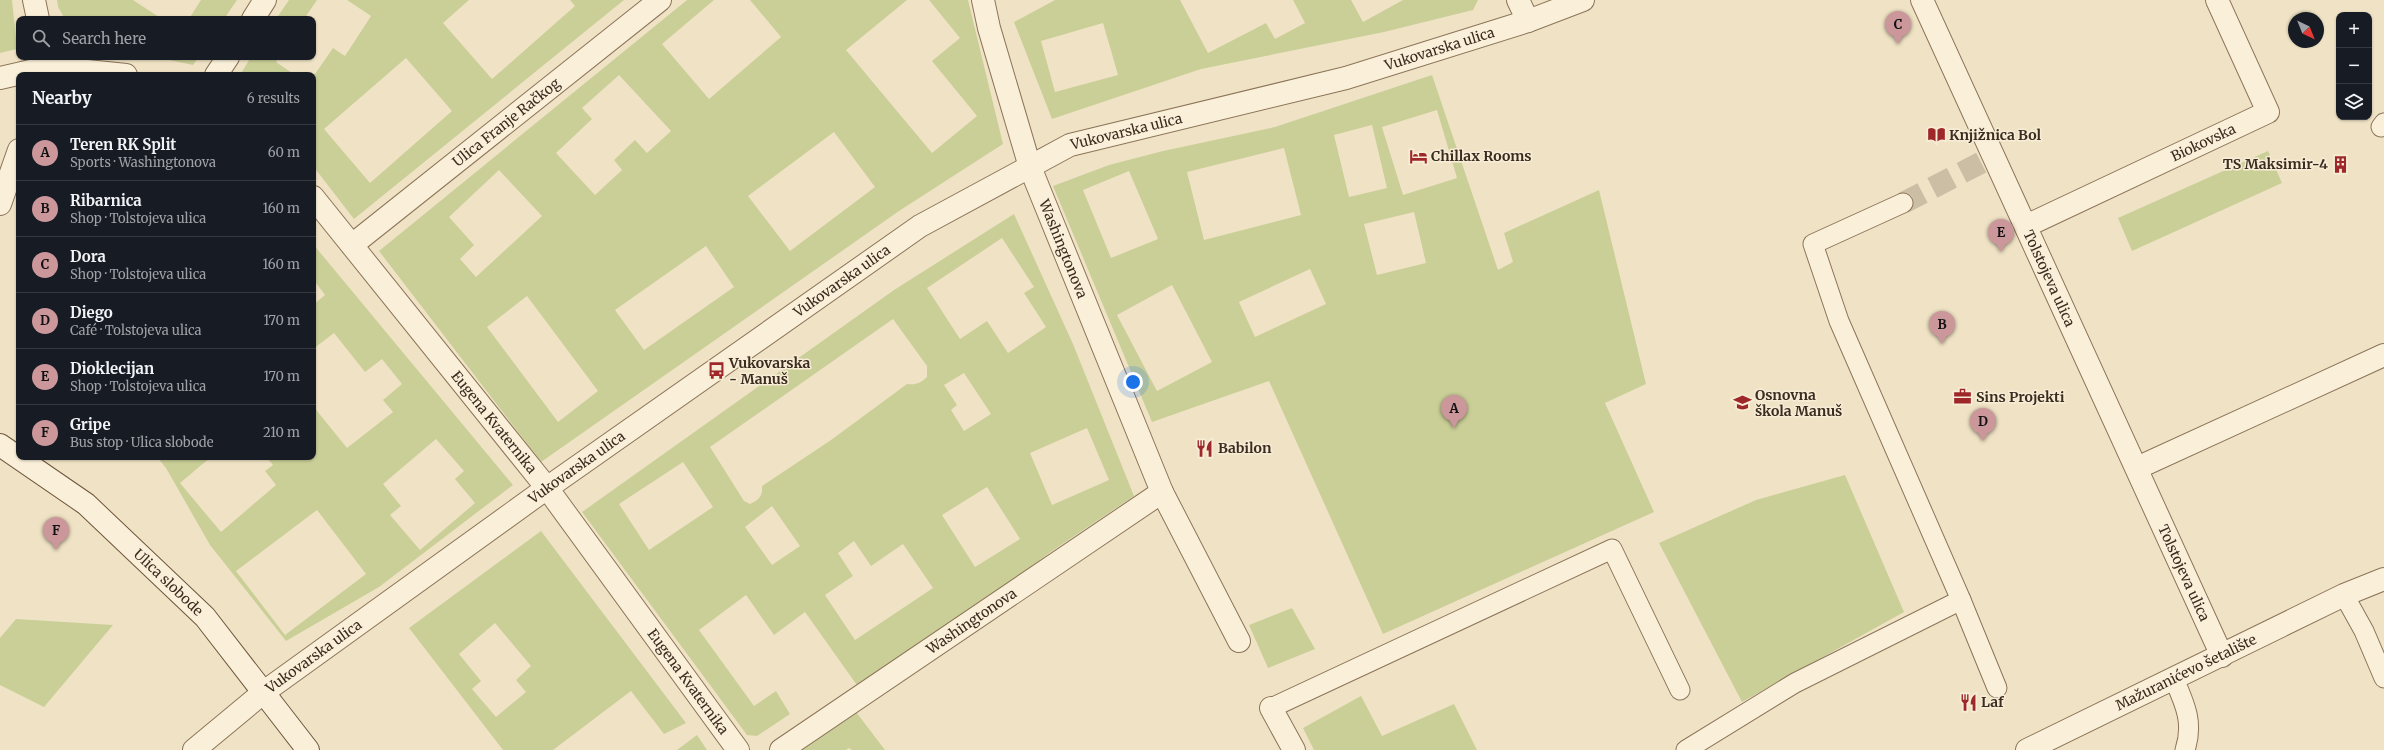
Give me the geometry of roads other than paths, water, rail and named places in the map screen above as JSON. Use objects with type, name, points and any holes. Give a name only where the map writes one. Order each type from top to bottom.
[{"type":"street","points":[[34,0],[37,16]]},
{"type":"street","points":[[255,16],[265,0]]},
{"type":"street","name":"Ulica Franje Račkog","points":[[352,246],[660,0]]},
{"type":"street","name":"Washingtonova","points":[[983,0],[989,28],[1030,167],[1162,492],[1238,641]]},
{"type":"street","points":[[1518,0],[1528,21]]},
{"type":"street","name":"Vukovarska ulica","points":[[194,750],[264,692],[547,488],[920,226],[1070,145],[1346,78],[1528,21],[1583,0]]},
{"type":"street","name":"Tolstojeva ulica","points":[[1922,0],[2222,656]]},
{"type":"street","name":"Biokovska","points":[[2026,226],[2268,112],[2217,0]]},
{"type":"street","points":[[218,72],[226,60]]},
{"type":"street","points":[[23,72],[46,66],[99,72]]},
{"type":"street","points":[[0,78],[16,74]]},
{"type":"street","points":[[0,204],[16,159]]},
{"type":"street","name":"Eugena Kvaternika","points":[[316,201],[547,488],[738,750]]},
{"type":"street","points":[[2136,468],[2384,355]]},
{"type":"street","name":"Ulica slobode","points":[[0,445],[16,456]]},
{"type":"street","name":"Ulica slobode","points":[[22,460],[86,504],[205,617],[308,750]]},
{"type":"street","name":"Washingtonova","points":[[781,750],[1162,492]]},
{"type":"street","name":"Mažuranićevo šetalište","points":[[2027,750],[2222,656],[2344,595],[2384,579]]},
{"type":"street","points":[[1271,708],[1294,750]]},
{"type":"lane","points":[[1903,203],[1813,244],[1839,321],[1961,600],[1997,688]]},
{"type":"lane","points":[[1271,708],[1612,548],[1680,690]]},
{"type":"lane","points":[[2344,595],[2364,631],[2384,678]]},
{"type":"lane","points":[[1686,750],[1795,684],[1961,600]]},
{"type":"lane","points":[[2174,679],[2187,708],[2189,738],[2185,750]]},
{"type":"tunnel","points":[[1903,203],[1994,156]]},
{"type":"place","name":"Dora","points":[[1898,44]]},
{"type":"place","name":"Knjižnica Bol","points":[[1936,135]]},
{"type":"place","name":"Chillax Rooms","points":[[1418,156]]},
{"type":"place","name":"TS Maksimir-4","points":[[2341,164]]},
{"type":"place","name":"Dioklecijan","points":[[2001,252]]},
{"type":"place","name":"Ribarnica","points":[[1942,344]]},
{"type":"place","name":"Vukovarska - Manuš","points":[[716,371]]},
{"type":"place","name":"Sins Projekti","points":[[1963,397]]},
{"type":"place","name":"Osnovna škola Manuš","points":[[1742,403]]},
{"type":"place","name":"Teren RK Split","points":[[1454,428]]},
{"type":"place","name":"Diego","points":[[1983,441]]},
{"type":"place","name":"Babilon","points":[[1205,448]]},
{"type":"place","name":"Gripe","points":[[56,550]]},
{"type":"place","name":"Laf","points":[[1968,702]]}]
